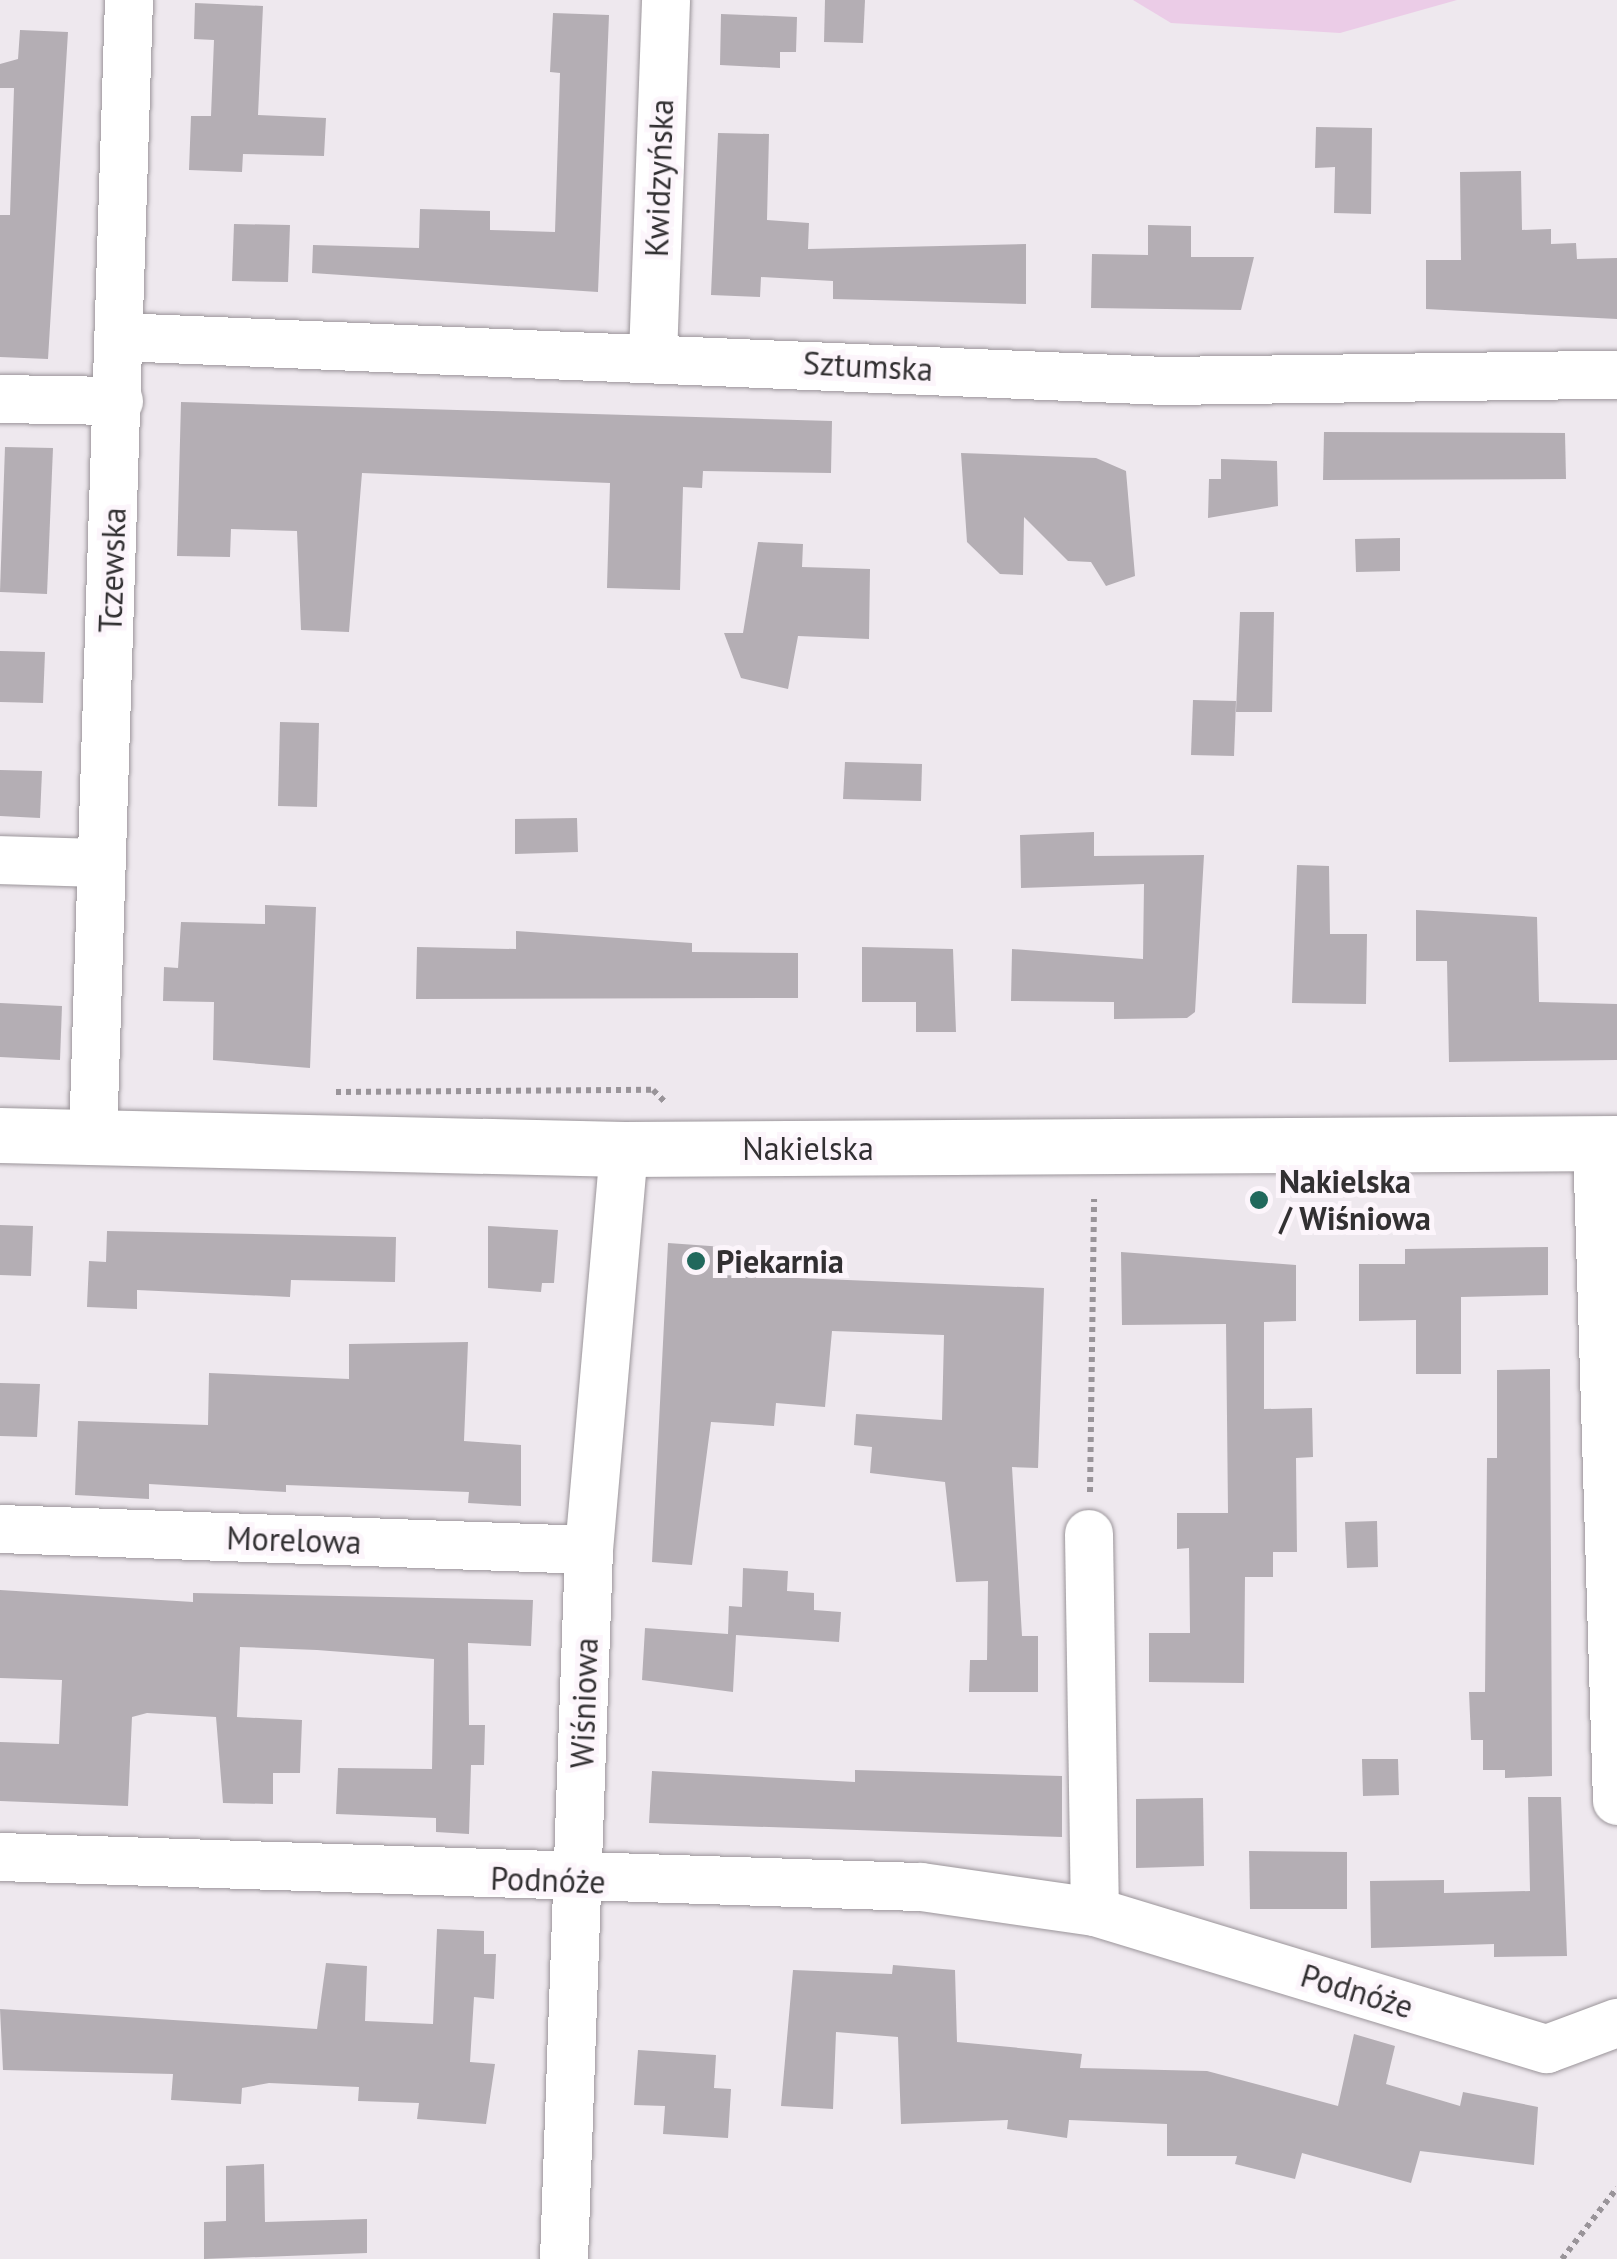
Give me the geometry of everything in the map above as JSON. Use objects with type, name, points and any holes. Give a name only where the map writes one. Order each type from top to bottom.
[{"type":"main road","name":"Nakielska","points":[[0,1135],[624,1149],[1607,1143]]},
{"type":"street","name":"Tczewska","points":[[92,1140],[119,402],[129,0]]},
{"type":"street","name":"Kwidzyńska","points":[[653,356],[666,0]]},
{"type":"street","name":"Sztumska","points":[[120,337],[653,356],[1165,381],[1617,376]]},
{"type":"street","points":[[0,399],[119,402]]},
{"type":"street","points":[[0,860],[101,863]]},
{"type":"street","points":[[1607,1143],[1617,1801]]},
{"type":"street","name":"Wiśniowa","points":[[564,2259],[589,1550],[624,1149]]},
{"type":"street","name":"Morelowa","points":[[0,1530],[589,1550]]},
{"type":"street","points":[[1089,1534],[1095,1912]]},
{"type":"street","name":"Podnóże","points":[[0,1857],[578,1881],[921,1887],[1095,1912],[1547,2049],[1617,2024]]},
{"type":"path","points":[[1089,1534],[1094,1198]]},
{"type":"path","points":[[1562,2259],[1617,2188]]},
{"type":"shaded area","points":[[1133,0],[1457,0],[1340,33],[1171,23]]},
{"type":"building","points":[[825,0],[865,0],[863,43],[824,42]]},
{"type":"building","points":[[195,3],[263,6],[258,115],[326,118],[324,156],[243,154],[242,172],[189,170],[191,116],[211,116],[214,40],[194,39]]},
{"type":"building","points":[[553,13],[609,15],[598,292],[312,273],[313,245],[419,248],[420,209],[490,211],[490,230],[555,232],[560,73],[550,72]]},
{"type":"building","points":[[721,14],[797,17],[796,52],[780,52],[780,68],[720,65]]},
{"type":"building","points":[[20,30],[68,32],[48,359],[0,357],[0,215],[10,215],[14,88],[0,88],[0,64],[18,59]]},
{"type":"building","points":[[1316,127],[1372,128],[1371,214],[1334,213],[1335,167],[1315,168]]},
{"type":"building","points":[[718,133],[769,134],[767,220],[809,223],[808,249],[1026,244],[1026,304],[833,299],[833,281],[761,277],[760,297],[711,295]]},
{"type":"building","points":[[1521,171],[1522,230],[1551,229],[1551,244],[1576,243],[1577,259],[1617,258],[1617,319],[1426,309],[1426,260],[1461,260],[1460,172]]},
{"type":"building","points":[[234,224],[290,225],[288,282],[232,281]]},
{"type":"building","points":[[1148,225],[1191,226],[1191,257],[1254,257],[1241,310],[1091,308],[1092,254],[1148,255]]},
{"type":"building","points":[[181,402],[832,421],[831,473],[703,471],[702,488],[683,487],[680,590],[607,588],[610,483],[362,473],[349,632],[301,630],[297,531],[231,529],[230,557],[177,556]]},
{"type":"building","points":[[1324,432],[1565,433],[1566,479],[1323,480]]},
{"type":"building","points":[[5,447],[53,448],[47,594],[0,592]]},
{"type":"building","points":[[961,453],[1096,458],[1126,471],[1135,576],[1106,586],[1091,562],[1068,561],[1024,517],[1023,575],[1000,574],[967,542]]},
{"type":"building","points":[[1221,459],[1277,461],[1278,506],[1208,518],[1209,479],[1221,479]]},
{"type":"building","points":[[1400,538],[1400,571],[1356,572],[1355,539]]},
{"type":"building","points":[[758,542],[803,544],[802,567],[870,569],[869,639],[798,636],[788,689],[741,678],[724,633],[743,633]]},
{"type":"building","points":[[1240,612],[1274,612],[1272,712],[1236,712]]},
{"type":"building","points":[[0,651],[45,652],[43,703],[0,702]]},
{"type":"building","points":[[1193,700],[1236,701],[1234,756],[1191,755]]},
{"type":"building","points":[[280,722],[319,723],[317,807],[278,806]]},
{"type":"building","points":[[845,762],[922,764],[921,801],[843,799]]},
{"type":"building","points":[[0,770],[42,771],[40,818],[0,816]]},
{"type":"building","points":[[577,818],[578,852],[515,854],[515,819]]},
{"type":"building","points":[[1094,832],[1094,856],[1204,855],[1195,1012],[1187,1018],[1114,1019],[1114,1002],[1011,1001],[1012,949],[1143,959],[1144,884],[1021,888],[1020,835]]},
{"type":"building","points":[[1297,865],[1329,866],[1330,934],[1367,934],[1366,1004],[1292,1003]]},
{"type":"building","points":[[265,905],[316,907],[310,1068],[213,1060],[214,1002],[163,1001],[164,967],[178,968],[181,922],[265,924]]},
{"type":"building","points":[[1416,910],[1537,917],[1539,1002],[1617,1004],[1617,1060],[1449,1062],[1447,961],[1416,961]]},
{"type":"building","points":[[516,931],[692,943],[692,952],[798,953],[798,998],[416,999],[417,947],[516,949]]},
{"type":"building","points":[[862,947],[953,949],[956,1032],[916,1032],[916,1002],[862,1002]]},
{"type":"building","points":[[0,1003],[62,1006],[60,1060],[0,1057]]},
{"type":"building","points":[[0,1225],[33,1226],[31,1276],[0,1275]]},
{"type":"building","points":[[488,1226],[558,1230],[554,1283],[542,1283],[541,1292],[488,1288]]},
{"type":"building","points":[[107,1231],[396,1237],[395,1282],[291,1280],[290,1297],[137,1290],[137,1309],[87,1307],[89,1261],[106,1262]]},
{"type":"building","points":[[668,1243],[724,1247],[722,1275],[1044,1288],[1038,1468],[1012,1467],[1022,1636],[1038,1636],[1038,1692],[969,1692],[970,1660],[987,1660],[988,1581],[956,1582],[945,1482],[870,1473],[872,1447],[854,1445],[856,1414],[942,1420],[944,1335],[832,1331],[825,1407],[776,1403],[774,1426],[711,1422],[692,1565],[652,1562]]},
{"type":"building","points":[[1548,1247],[1548,1295],[1461,1297],[1461,1374],[1416,1374],[1416,1320],[1359,1321],[1359,1264],[1405,1264],[1405,1249]]},
{"type":"building","points":[[1121,1252],[1296,1265],[1296,1321],[1264,1322],[1264,1409],[1312,1408],[1313,1457],[1296,1458],[1297,1552],[1273,1552],[1273,1577],[1245,1577],[1244,1683],[1149,1682],[1149,1633],[1190,1633],[1189,1548],[1177,1549],[1177,1513],[1228,1513],[1226,1324],[1122,1325]]},
{"type":"building","points":[[468,1342],[464,1441],[521,1445],[521,1506],[468,1503],[469,1492],[286,1485],[286,1492],[149,1484],[149,1499],[75,1495],[78,1421],[208,1425],[209,1373],[349,1379],[349,1344]]},
{"type":"building","points":[[1550,1369],[1552,1776],[1505,1778],[1505,1770],[1483,1770],[1483,1740],[1471,1740],[1469,1692],[1485,1692],[1487,1458],[1497,1458],[1497,1370]]},
{"type":"building","points":[[0,1383],[40,1384],[37,1437],[0,1436]]},
{"type":"building","points":[[1377,1521],[1378,1567],[1347,1568],[1345,1522]]},
{"type":"building","points":[[743,1568],[788,1571],[787,1591],[814,1593],[814,1610],[841,1612],[839,1642],[736,1635],[733,1692],[642,1680],[645,1628],[728,1634],[729,1606],[742,1607]]},
{"type":"building","points":[[0,1590],[193,1602],[193,1593],[533,1600],[531,1646],[468,1643],[469,1725],[485,1725],[484,1765],[471,1765],[469,1834],[436,1832],[436,1818],[336,1814],[338,1768],[432,1769],[434,1659],[317,1650],[240,1647],[237,1717],[302,1720],[300,1773],[273,1773],[273,1804],[223,1803],[216,1717],[147,1713],[132,1717],[128,1806],[0,1801],[0,1742],[59,1744],[62,1680],[0,1678]]},
{"type":"building","points":[[1362,1759],[1398,1759],[1399,1795],[1363,1796]]},
{"type":"building","points":[[855,1770],[1062,1776],[1062,1837],[649,1823],[652,1771],[855,1782]]},
{"type":"building","points":[[1528,1797],[1561,1797],[1567,1956],[1494,1957],[1494,1944],[1371,1948],[1370,1881],[1444,1880],[1444,1893],[1530,1891]]},
{"type":"building","points":[[1203,1798],[1204,1866],[1136,1868],[1136,1799]]},
{"type":"building","points":[[1249,1851],[1347,1852],[1347,1909],[1250,1909]]},
{"type":"building","points":[[437,1929],[484,1931],[484,1954],[496,1954],[494,1999],[474,1997],[470,2062],[495,2064],[486,2124],[417,2119],[419,2103],[358,2101],[359,2087],[269,2083],[242,2088],[241,2104],[171,2100],[173,2074],[3,2070],[0,2009],[317,2029],[326,1963],[367,1966],[365,2021],[433,2024]]},
{"type":"building","points":[[893,1965],[955,1970],[957,2042],[1082,2054],[1080,2068],[1207,2071],[1338,2106],[1354,2034],[1395,2046],[1386,2084],[1460,2106],[1463,2092],[1538,2107],[1534,2165],[1420,2151],[1411,2183],[1302,2153],[1295,2179],[1235,2164],[1237,2156],[1167,2156],[1167,2124],[1069,2120],[1067,2138],[1007,2129],[1008,2120],[901,2124],[898,2037],[836,2032],[833,2109],[781,2106],[793,1970],[892,1974]]},
{"type":"building","points":[[638,2050],[716,2055],[714,2088],[731,2089],[728,2138],[663,2134],[665,2106],[634,2105]]},
{"type":"building","points":[[264,2164],[265,2222],[367,2219],[367,2253],[204,2259],[204,2222],[226,2221],[226,2166]]},
{"type":"place","name":"Nakielska / Wiśniowa","points":[[1259,1200]]},
{"type":"place","name":"Piekarnia","points":[[696,1261]]}]
